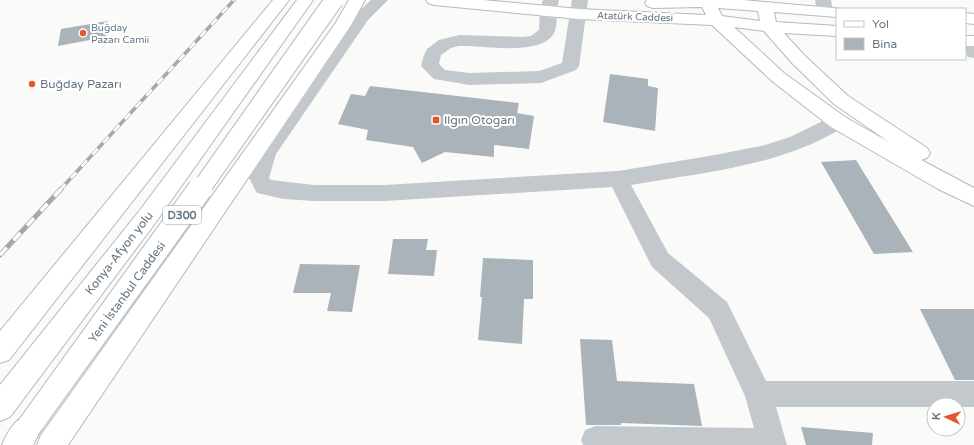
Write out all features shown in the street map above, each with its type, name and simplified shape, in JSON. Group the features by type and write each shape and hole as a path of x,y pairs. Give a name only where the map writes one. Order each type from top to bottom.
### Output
{"main road":[{"path":"0,350 281,0"},
{"path":"305,0 328,4 348,0"},
{"name":"Konya-Afyon yolu","path":"0,407 148,216 305,0"},
{"name":"Yeni İstanbul Caddesi","path":"22,436 165,239 334,0"},
{"path":"51,445 234,179 343,25 357,0"},
{"name":"Atatürk Caddesi","path":"434,0 481,6 549,5 579,7 716,20 769,27 836,31"},
{"name":"Atatürk Caddesi","path":"631,2 708,2 765,7 828,8"},
{"path":"708,2 716,20 778,77 838,122 974,198"},
{"path":"765,7 769,27 798,59 841,100 901,142 947,170 974,183"}],"street":[{"path":"264,187 259,178 266,152 362,17 380,0"},
{"path":"549,5 547,31 541,38 530,42 460,40 443,44 433,53 430,66 440,75 470,79 541,77 570,66 579,7"},
{"path":"234,179 284,191 314,193 385,193 618,179 715,163 765,152 797,142 838,122"},
{"path":"595,440 772,444 758,394 718,310 660,260 618,179"},
{"path":"758,394 974,394"}],"building":[{"name":"Buğday Pazarı Camii","path":"108,21 106,37 58,46 61,29"},
{"path":"610,74 648,79 648,86 658,88 655,131 603,122"},
{"name":"Ilgın Otogarı","path":"370,86 519,103 517,113 534,116 529,149 494,145 494,157 445,152 422,163 413,147 366,140 368,130 338,124 351,94 365,96"},
{"path":"856,160 913,252 874,254 821,162"},
{"path":"393,239 428,239 426,250 437,250 434,276 388,274"},
{"path":"483,258 533,260 533,299 524,299 522,344 478,340 482,297 480,297"},
{"path":"300,264 360,265 352,312 327,311 331,293 293,293"},
{"path":"920,309 974,309 974,380 955,380"},
{"path":"580,339 612,340 617,381 694,384 702,426 621,423 621,425 586,425"},
{"path":"801,427 873,433 872,445 806,445"}],"railway":[{"path":"60,190 234,0"},
{"path":"0,255 61,189"}],"place":[{"name":"Buğday Pazarı Camii","path":"83,33"},
{"name":"Buğday Pazarı","path":"32,84"},
{"name":"Ilgın Otogarı","path":"436,120"}]}
